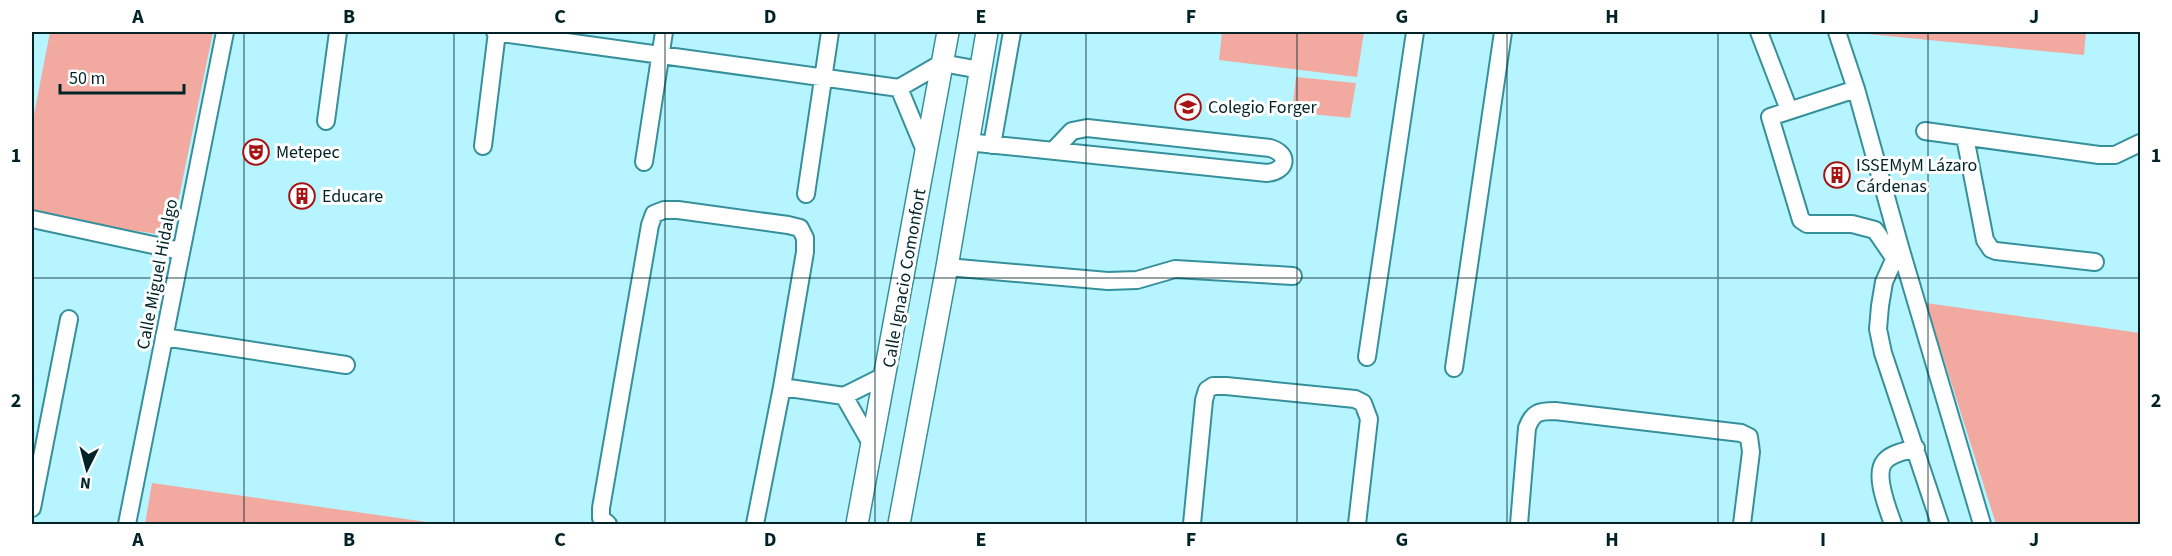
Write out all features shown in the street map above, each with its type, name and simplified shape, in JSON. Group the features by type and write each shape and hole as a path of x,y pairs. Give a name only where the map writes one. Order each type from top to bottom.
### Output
{"main road":[{"name":"Calle Ignacio Comonfort","path":"858,525 948,32"},
{"path":"899,525 947,267 987,32"}],"street":[{"name":"Calle Miguel Hidalgo","path":"127,525 225,32"},
{"path":"326,121 338,32"},
{"path":"483,146 496,32 899,88 942,63 980,70"},
{"path":"644,162 664,32"},
{"path":"806,194 830,32"},
{"path":"992,145 1012,32"},
{"path":"1367,357 1415,32"},
{"path":"1454,368 1503,32"},
{"path":"1760,32 1789,110"},
{"path":"1837,32 1856,89 1897,253 1982,525"},
{"path":"899,88 926,153"},
{"path":"1856,89 1770,117 1801,220 1807,224 1852,224 1875,230 1897,253"},
{"path":"968,142 992,145 1266,173 1275,172 1283,164 1282,154 1270,148 1087,128 1072,131 1053,151"},
{"path":"1924,131 2099,155 2115,155 2140,142"},
{"path":"1965,137 1985,240 1991,249 2095,262"},
{"path":"608,525 601,518 601,508 650,225 654,214 664,210 788,225 800,228 805,238 805,252 782,387 755,525"},
{"path":"32,219 181,251"},
{"path":"1897,253 1884,282 1878,329 1883,353 1940,525"},
{"path":"947,267 1107,281 1137,280 1174,269 1293,276"},
{"path":"32,508 69,319"},
{"path":"165,337 346,364"},
{"path":"782,387 844,396 886,375"},
{"path":"1192,525 1204,400 1207,390 1213,386 1355,399 1364,403 1369,420 1357,525"},
{"path":"844,396 873,445"},
{"path":"1519,525 1527,428 1531,418 1540,411 1741,433 1749,437 1751,452 1742,525"},
{"path":"1893,525 1883,490 1881,467 1892,456 1916,448"}],"shaded area":[{"path":"50,32 213,32 171,236 32,216 32,125"},
{"path":"1222,32 1364,32 1357,77 1219,60"},
{"path":"1857,32 2086,32 2084,55"},
{"path":"1296,77 1356,83 1350,118 1292,112"},
{"path":"1926,303 2140,333 2140,524 1996,524"},
{"path":"152,483 441,524 145,524"}],"place":[{"name":"Colegio Forger","path":"1188,107"},
{"name":"Metepec","path":"256,152"},
{"name":"ISSEMyM Lázaro Cárdenas","path":"1837,175"},
{"name":"Educare","path":"302,196"}]}
